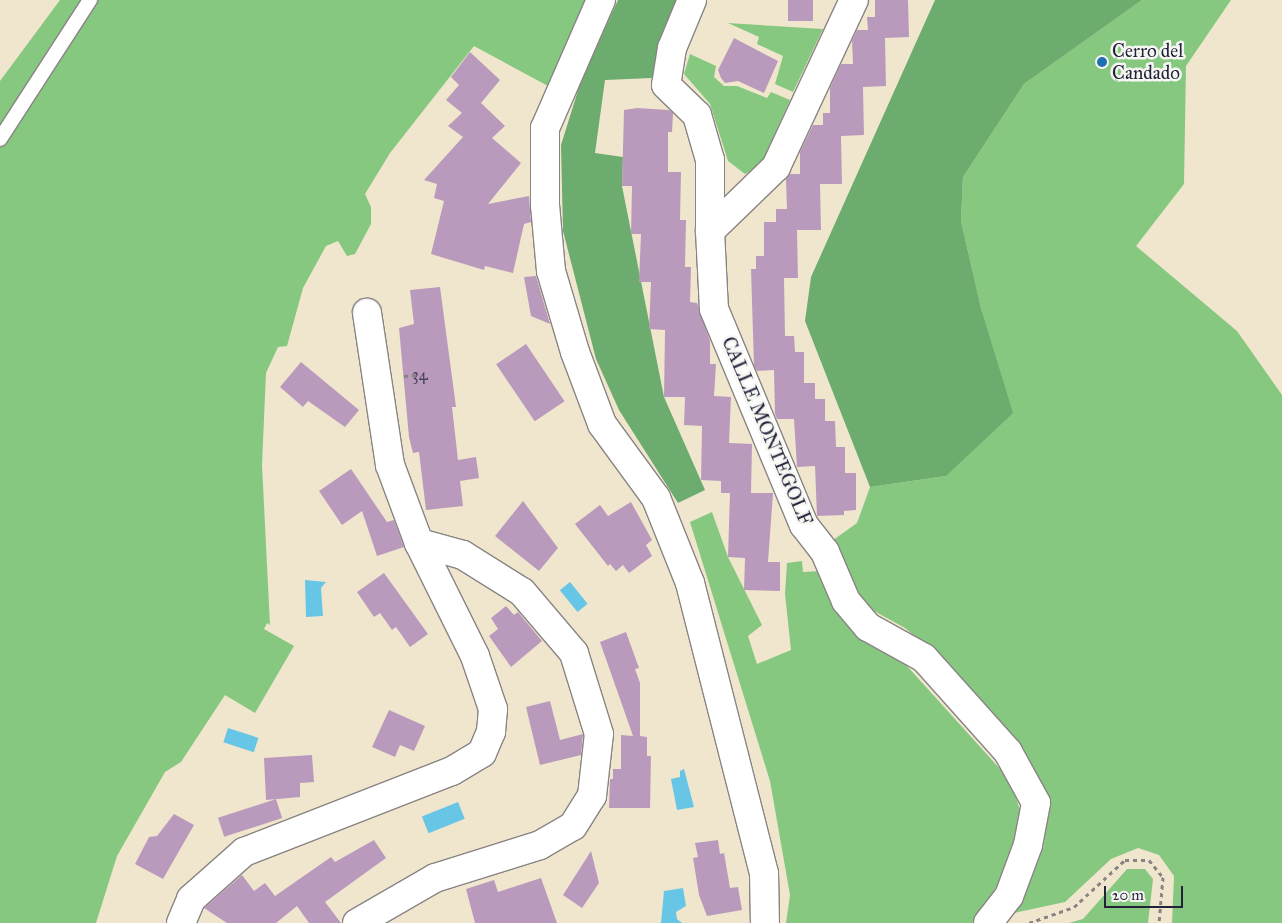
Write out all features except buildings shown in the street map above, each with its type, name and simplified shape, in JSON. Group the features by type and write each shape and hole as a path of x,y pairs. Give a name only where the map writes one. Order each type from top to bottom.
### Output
{"street":[{"path":"601,0 545,128 545,205 551,271 575,352 602,424 656,498 690,583 764,873 765,923"},
{"name":"CALLE MONTEGOLF","path":"692,0 672,48 666,84 697,115 710,160 710,231 714,309 804,525 825,552 846,602 868,627 924,658 1008,752 1036,802 1028,845 1009,896 988,923"},
{"path":"710,231 776,167 854,0"},
{"path":"181,923 191,899 244,852 452,771 482,753 492,732 493,709 475,656 419,542 390,465 367,313"},
{"path":"357,923 435,878 540,845 573,826 592,796 599,734 574,653 522,592 463,555 419,542"}],"lane":[{"path":"0,139 90,0"}],"path":[{"path":"1029,923 1074,907 1125,860 1149,860 1162,877 1159,923"}],"green space":[{"path":"60,0 586,0 548,86 474,46 390,153 365,194 371,207 371,224 355,254 347,256 338,241 326,246 303,288 287,346 278,347 266,373 262,465 270,625 267,623 264,629 294,646 255,713 225,695 181,762 165,772 117,856 96,923 0,923 0,81"},
{"path":"618,0 682,0 652,78 605,80 595,153 623,157 622,186 664,397 705,490 678,503 619,410 596,359 563,231 561,145 581,81"},
{"path":"935,0 1142,0 1024,84 963,177 961,221 982,312 1013,413 946,476 870,487 805,321 811,277"},
{"path":"1142,0 1231,0 1186,66 1184,184 1136,246 1237,331 1282,395 1282,923 1172,923 1174,876 1159,855 1138,848 1111,859 1065,902 1014,913 1044,845 1047,798 1017,741 930,649 905,628 865,606 829,543 857,523 870,487 946,476 982,312 961,221 963,177 1024,84"},
{"path":"728,23 823,29 793,92 775,84 783,56 757,44 759,37"},
{"path":"690,54 716,66 714,77 724,86 737,86 767,98 771,92 790,100 762,163 745,174 728,161 710,104 684,74"},
{"path":"712,512 728,557 762,625 748,636 757,664 791,650 785,594 787,563 802,561 803,572 821,571 1011,781 1023,820 1006,872 973,923 786,923 790,895 770,781 690,522"},
{"path":"1127,869 1145,869 1153,879 1148,923 1069,923 1083,919"}],"water":[{"path":"305,580 326,582 321,588 323,616 306,617"},
{"path":"570,582 588,604 578,612 560,590"},
{"path":"228,728 258,738 254,752 223,742"},
{"path":"684,769 694,807 677,810 671,779 680,777 680,771"},
{"path":"458,802 465,819 429,833 422,817"},
{"path":"683,888 686,906 676,912 677,919 682,923 661,923 664,891"}],"place":[{"name":"Cerro del Candado","path":"1102,62"}]}
